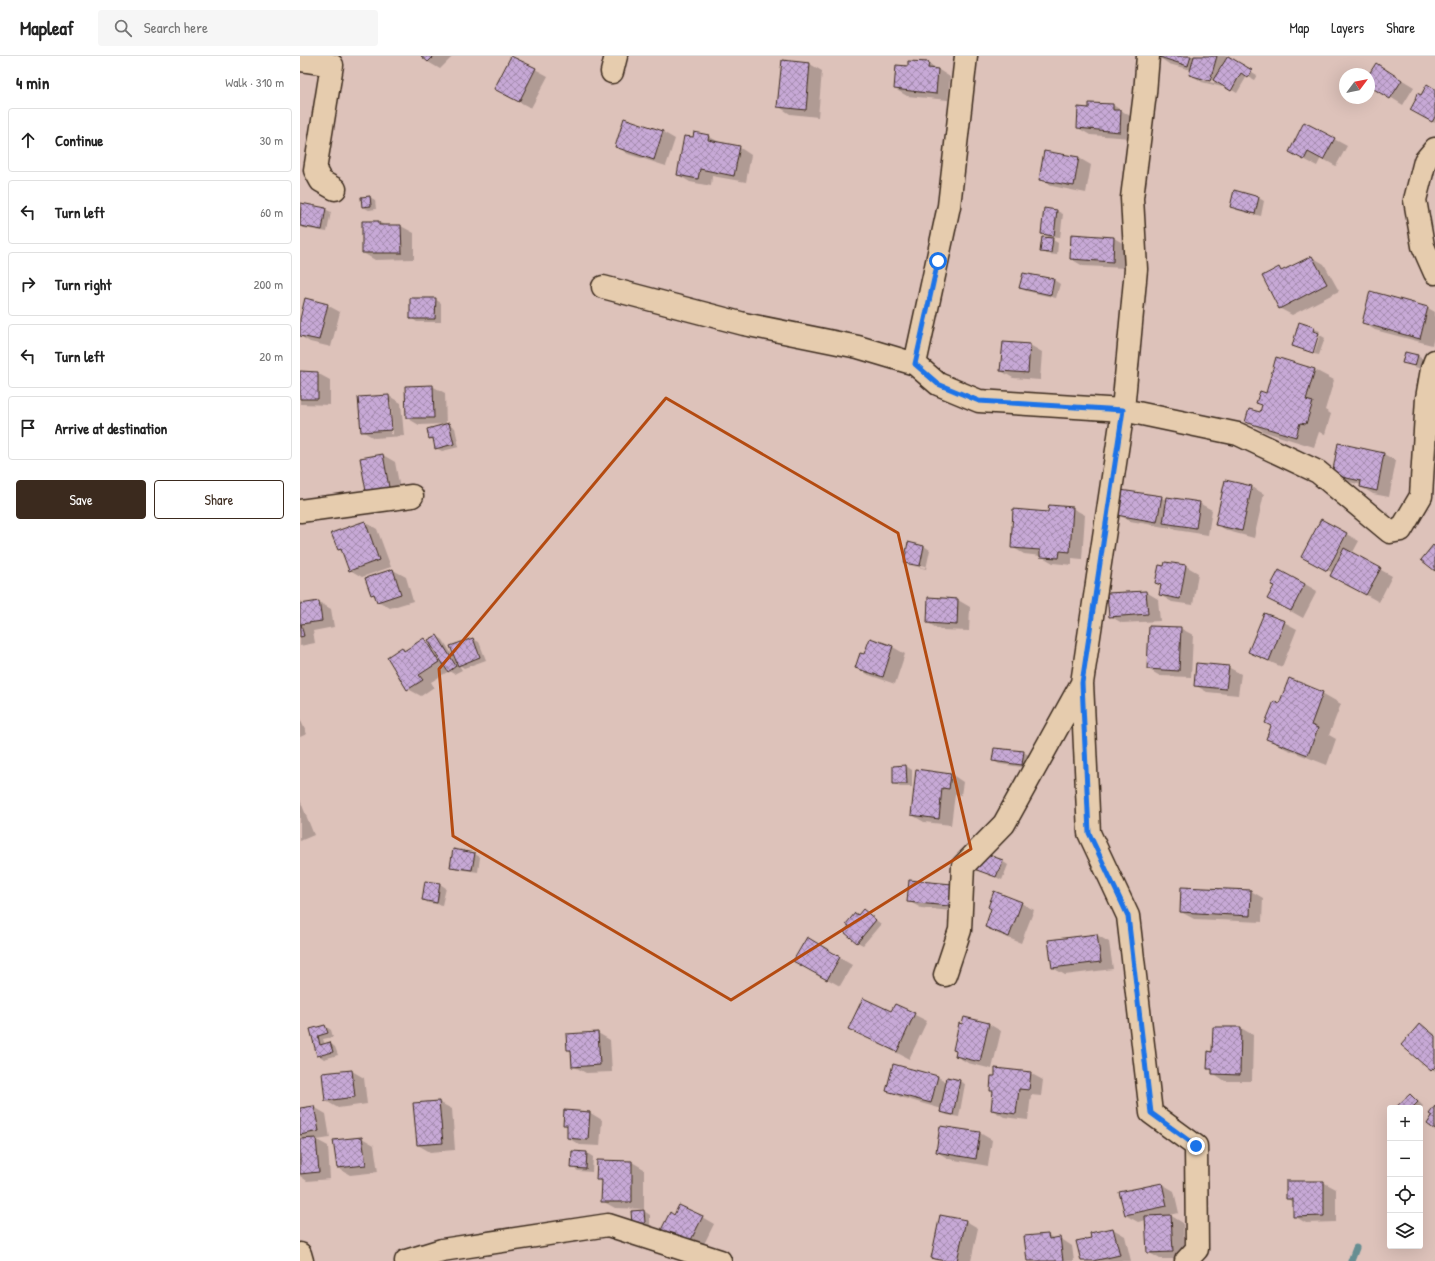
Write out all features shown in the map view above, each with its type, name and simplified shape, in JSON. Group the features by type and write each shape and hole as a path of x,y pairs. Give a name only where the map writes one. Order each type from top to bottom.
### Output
{"street":[{"path":"915,364 949,206 966,56"},
{"path":"1148,56 1132,198 1136,269 1123,410 1082,683 1089,833 1128,916 1151,1113 1196,1146 1197,1249 1186,1261"},
{"path":"300,60 332,65 315,170 321,181 335,189"},
{"path":"1435,149 1424,161 1415,200 1423,246 1435,273"},
{"path":"603,287 744,324 858,347 915,364 938,384 979,401 1123,410 1238,434 1318,472 1390,532 1401,530 1421,496 1427,398 1432,369 1435,361"},
{"path":"300,511 412,496"},
{"path":"945,975 960,930 963,866 1004,824 1082,683"},
{"path":"406,1261 442,1250 608,1225 720,1261"},
{"path":"300,1254 302,1261"}],"highlighted area":[{"path":"666,398 898,533 971,849 731,1000 453,836 439,669"}],"building":[{"path":"421,56 434,56 428,62"},
{"path":"511,56 536,68 519,102 494,89"},
{"path":"1156,56 1191,56 1188,66"},
{"path":"1194,56 1217,56 1210,81 1189,75"},
{"path":"1228,56 1252,70 1248,78 1241,73 1231,91 1213,80"},
{"path":"782,60 810,63 806,110 777,107"},
{"path":"908,61 929,62 928,68 938,69 936,94 894,89 896,65 908,66"},
{"path":"1376,63 1402,80 1390,99 1375,90 1375,68 1373,68"},
{"path":"1427,84 1435,89 1435,117 1432,122 1410,110 1416,99 1417,93 1421,95"},
{"path":"1089,103 1113,104 1113,110 1121,110 1120,132 1077,128 1078,107 1089,108"},
{"path":"624,118 663,131 654,160 615,147"},
{"path":"1304,122 1335,138 1323,160 1308,152 1304,160 1289,152"},
{"path":"694,132 709,135 708,140 740,146 734,176 700,169 698,179 677,175 684,136 693,137"},
{"path":"1044,151 1079,157 1074,186 1039,180"},
{"path":"1234,190 1259,197 1255,214 1230,207"},
{"path":"370,196 371,206 362,207 361,197"},
{"path":"301,203 326,208 322,230 300,226"},
{"path":"1044,208 1057,210 1054,236 1041,234"},
{"path":"362,221 379,221 379,225 401,225 402,253 362,253"},
{"path":"1071,234 1114,237 1113,262 1070,259"},
{"path":"1042,237 1053,238 1051,253 1040,252"},
{"path":"1312,256 1327,284 1279,309 1262,276 1279,267 1281,271"},
{"path":"1023,273 1054,279 1051,295 1019,288"},
{"path":"1370,291 1428,307 1420,339 1362,323"},
{"path":"305,298 328,304 319,340 300,336 300,319"},
{"path":"410,298 436,298 435,319 410,319"},
{"path":"1299,322 1314,327 1313,331 1319,333 1313,353 1292,346"},
{"path":"1003,342 1030,344 1028,373 1000,371"},
{"path":"1405,352 1418,355 1415,366 1402,363"},
{"path":"1276,357 1315,369 1306,400 1313,402 1306,424 1300,423 1296,437 1245,422 1249,409 1260,412 1262,405 1256,403 1260,391 1266,393"},
{"path":"300,371 318,372 318,399 300,399"},
{"path":"433,385 434,418 406,418 405,386"},
{"path":"389,395 392,430 361,432 358,397"},
{"path":"449,423 454,444 435,449 433,438 429,439 427,429"},
{"path":"1338,443 1384,453 1377,491 1360,487 1361,481 1332,475"},
{"path":"383,454 390,493 367,497 360,458"},
{"path":"1225,480 1252,486 1242,531 1215,525"},
{"path":"1120,490 1162,496 1157,522 1116,515"},
{"path":"1167,497 1200,502 1196,528 1163,523"},
{"path":"1049,505 1073,507 1070,552 1060,551 1059,558 1040,557 1040,550 1011,548 1013,509 1048,512"},
{"path":"1321,519 1347,533 1327,571 1301,557"},
{"path":"365,521 379,560 349,571 341,549 338,550 331,533"},
{"path":"908,542 924,546 920,566 904,563"},
{"path":"1433,545 1435,547 1435,571 1421,560"},
{"path":"1344,548 1381,568 1366,595 1330,576"},
{"path":"1165,562 1186,565 1180,599 1159,595 1161,585 1155,583 1159,565 1164,566"},
{"path":"393,569 401,594 377,602 374,594 371,595 365,578"},
{"path":"1279,570 1305,584 1291,611 1267,599 1274,586 1271,585"},
{"path":"1146,591 1148,614 1109,617 1107,593"},
{"path":"928,597 958,599 957,625 927,623"},
{"path":"319,601 322,621 301,624 304,636 300,637 300,604"},
{"path":"1264,613 1285,621 1269,661 1248,652"},
{"path":"1149,626 1181,627 1179,671 1147,669"},
{"path":"437,635 456,666 448,672 428,640"},
{"path":"424,638 439,662 419,675 423,680 407,690 387,657 402,647 404,651"},
{"path":"473,638 480,657 458,666 450,646"},
{"path":"870,638 893,646 883,677 855,668 860,653 864,654"},
{"path":"1196,663 1229,666 1226,689 1194,686"},
{"path":"1289,678 1323,692 1311,725 1318,728 1308,755 1266,739 1271,726 1265,723 1274,701 1279,704"},
{"path":"994,748 1024,751 1022,765 992,761"},
{"path":"906,765 907,784 893,784 893,766"},
{"path":"916,769 951,774 949,789 942,788 939,819 911,815"},
{"path":"453,849 475,853 472,870 450,867"},
{"path":"980,852 1003,860 996,877 974,869"},
{"path":"909,880 952,884 949,906 907,902"},
{"path":"425,881 440,883 437,903 422,900"},
{"path":"1181,887 1251,890 1250,916 1180,912"},
{"path":"994,891 1022,902 1009,937 985,927 991,909 988,907"},
{"path":"863,909 876,920 857,943 844,932 849,926 846,924 855,913 858,915"},
{"path":"1097,934 1101,962 1052,968 1048,940"},
{"path":"807,937 840,957 827,980 793,961"},
{"path":"863,998 891,1011 895,1004 915,1013 897,1052 848,1029"},
{"path":"964,1017 989,1023 980,1062 955,1056 956,1051 953,1050 959,1023 962,1024"},
{"path":"1420,1023 1435,1036 1435,1067 1431,1071 1401,1045"},
{"path":"325,1025 328,1033 318,1036 320,1045 330,1042 333,1052 317,1056 310,1029"},
{"path":"1213,1027 1241,1027 1240,1075 1212,1074 1212,1069 1207,1069 1208,1051 1212,1052"},
{"path":"598,1032 600,1065 572,1067 571,1050 567,1050 566,1034"},
{"path":"893,1064 938,1076 931,1103 886,1091"},
{"path":"995,1068 1031,1072 1029,1090 1019,1089 1016,1114 991,1110 993,1091 990,1091 991,1076 995,1076"},
{"path":"352,1070 355,1097 325,1101 322,1073"},
{"path":"947,1077 960,1080 953,1115 940,1112"},
{"path":"1410,1094 1418,1102 1415,1105 1398,1105"},
{"path":"439,1101 443,1143 417,1145 413,1103"},
{"path":"314,1106 319,1131 300,1135 300,1108"},
{"path":"1435,1106 1435,1130 1427,1124 1432,1116 1429,1114"},
{"path":"564,1110 590,1112 588,1140 567,1138 567,1125 563,1125"},
{"path":"940,1126 980,1132 976,1159 936,1152"},
{"path":"362,1137 366,1165 337,1168 333,1140"},
{"path":"316,1138 319,1172 300,1174 300,1139"},
{"path":"572,1151 587,1152 586,1169 571,1168"},
{"path":"597,1160 632,1161 632,1202 601,1202 602,1180 596,1180"},
{"path":"1286,1181 1324,1181 1324,1216 1293,1217 1293,1199 1286,1199"},
{"path":"1162,1183 1167,1206 1125,1215 1119,1192"},
{"path":"679,1205 703,1216 689,1244 661,1230 670,1212 674,1215"},
{"path":"644,1210 645,1223 632,1224 631,1211"},
{"path":"940,1215 966,1220 957,1261 945,1261 931,1258"},
{"path":"1171,1215 1173,1252 1147,1253 1145,1216"},
{"path":"1113,1228 1120,1255 1093,1261 1081,1261 1076,1241 1091,1238 1090,1233"},
{"path":"1048,1234 1049,1239 1060,1237 1063,1261 1027,1261 1024,1236"}],"waterway":[{"path":"1351,1261 1356,1248"}],"route":[{"path":"938,261 915,364 938,384 979,401 1123,410 1082,683 1089,833 1128,916 1151,1113 1196,1146"}]}
